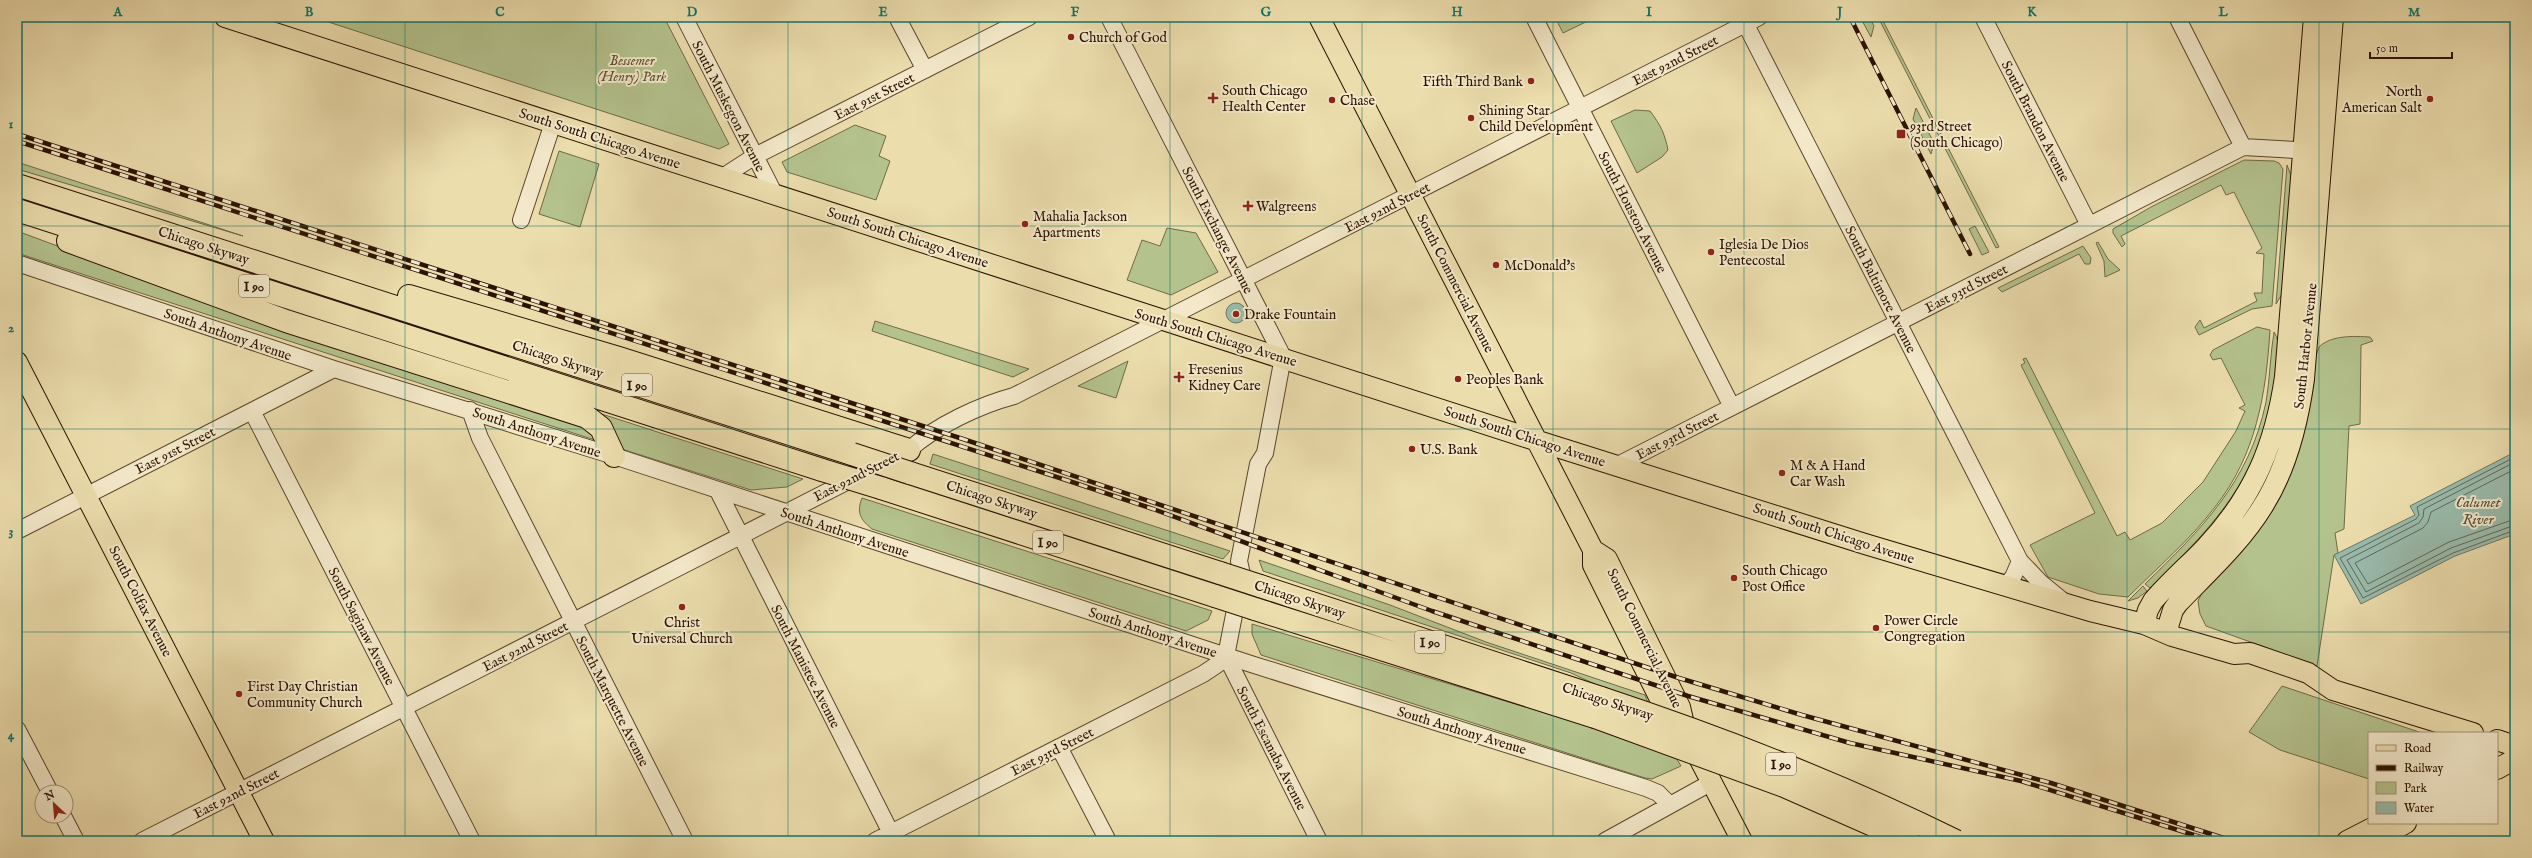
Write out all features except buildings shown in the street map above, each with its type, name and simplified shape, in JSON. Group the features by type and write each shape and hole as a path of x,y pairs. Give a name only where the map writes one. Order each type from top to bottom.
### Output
{"highway":[{"name":"Chicago Skyway","path":"17,185 1260,586 1598,708 1909,841"},
{"name":"Chicago Skyway","path":"17,210 1215,596 1598,708 1657,717 1792,768 1956,841"},
{"path":"17,216 71,242 286,321 586,417 601,428 614,456"},
{"path":"185,238 285,258 611,356 909,450"}],"main road":[{"name":"South South Chicago Avenue","path":"225,17 721,178 1283,357 1538,442 1618,465 1865,544 2067,604 2144,624 2166,633 2234,654 2245,662 2304,682 2327,686 2470,732"},
{"name":"South Commercial Avenue","path":"1320,17 1593,550 1606,559 1680,707 1686,733 1742,841"},
{"name":"South Harbor Avenue","path":"2166,633 2173,610 2178,603 2244,533 2263,506 2289,448 2298,418 2304,379 2313,151 2314,17"},
{"name":"South Harbor Avenue","path":"2144,624 2148,610 2153,601 2206,547 2247,496 2272,442 2280,414 2313,151 2333,17"},
{"name":"South Colfax Avenue","path":"17,362 264,841"},
{"path":"2327,686 2334,695 2342,700 2438,732"},
{"path":"2498,740 2515,746"},
{"path":"2498,768 2515,759"},
{"path":"2347,841 2380,824"},
{"path":"2374,841 2404,824"}],"street":[{"name":"South Muskegon Avenue","path":"684,17 775,194"},
{"path":"897,17 925,70"},
{"name":"East 91st Street","path":"721,178 755,156 1029,17"},
{"name":"South Exchange Avenue","path":"1109,17 1283,357"},
{"name":"South Houston Avenue","path":"1534,17 1732,407"},
{"name":"South Brandon Avenue","path":"1983,17 2089,225"},
{"path":"2177,17 2243,147"},
{"name":"East 92nd Street","path":"142,841 909,450 922,438 993,402 1014,396 1163,320 1244,281 1749,19"},
{"name":"South Baltimore Avenue","path":"1749,19 1898,322 2020,561 2041,584 2067,604"},
{"path":"521,220 553,123"},
{"name":"East 93rd Street","path":"1618,465 2243,147 2313,151"},
{"name":"South Anthony Avenue","path":"17,263 334,369 470,410 1226,656 1646,788 1658,794 1670,805"},
{"path":"1226,656 1242,574 1239,561 1258,464 1265,453 1283,357"},
{"name":"East 91st Street","path":"17,531 334,369"},
{"name":"South Marquette Avenue","path":"470,410 480,438 685,841"},
{"name":"South Saginaw Avenue","path":"252,411 472,841"},
{"name":"South Manistee Avenue","path":"718,491 893,837"},
{"path":"2005,586 2013,577 2020,561"},
{"name":"East 93rd Street","path":"875,841 893,837 1059,748 1203,674 1218,664 1226,656"},
{"name":"South Escanaba Avenue","path":"1226,656 1319,841"},
{"path":"17,729 46,784"},
{"path":"1059,748 1108,841"},
{"path":"1605,841 1712,782"},
{"path":"66,824 76,841"}],"green space":[{"name":"Bessemer (Henry) Park","path":"313,17 664,17 729,144 719,149"},
{"path":"1555,17 1596,17 1563,33"},
{"path":"1860,17 1869,17 1874,26 1871,37"},
{"path":"1878,17 1881,17 1999,247 1996,248"},
{"path":"1916,108 1934,143 1931,154 1913,119"},
{"path":"1635,110 1650,111 1662,129 1668,150 1662,157 1637,173 1611,121"},
{"path":"855,125 886,136 879,156 890,161 876,200 787,172 782,162"},
{"path":"559,151 599,164 580,227 539,214"},
{"path":"2244,160 2274,161 2279,163 2283,169 2272,306 2252,309 2199,335 2195,327 2200,320 2204,328 2257,301 2254,293 2262,293 2264,254 2256,253 2262,248 2234,192 2226,195 2221,185 2121,236 2125,244 2122,247 2113,233 2113,229 2151,207"},
{"path":"17,162 243,236 17,169"},
{"path":"2287,165 2292,178 2282,294 2276,304"},
{"path":"1975,226 1989,252 1982,255 1969,229"},
{"path":"1167,228 1196,233 1218,272 1171,295 1127,280 1142,240 1160,246"},
{"path":"17,231 122,270 586,428 598,441 17,253"},
{"path":"2098,242 2108,259 2120,270 2105,277 2104,261 2096,243"},
{"path":"2083,246 2091,258 2090,264 2085,264 2079,254 2002,292 1998,288"},
{"path":"249,300 803,479 787,487 751,490 631,452 622,449 605,424"},
{"path":"875,321 1029,369 1013,377 872,331"},
{"path":"2257,327 2270,330 2262,401 2249,445 2240,467 2229,487 2205,519 2184,542 2128,597 2099,594 2048,577 2030,545 2095,513 2021,365 2025,363 2023,359 2026,358 2117,536 2125,532 2130,540 2162,523 2203,482 2236,431 2245,411 2239,408 2245,405 2221,358 2213,360 2210,355 2213,350"},
{"path":"2274,332 2278,342 2278,352 2270,408 2262,439 2249,467 2234,493 2217,517 2197,541 2150,588 2145,584 2203,524 2235,481 2248,457 2258,431 2266,402"},
{"path":"2370,337 2373,341 2361,345 2360,424 2349,426 2344,529 2335,533 2338,553 2334,555 2317,666 2206,626 2200,614 2198,601 2205,587 2254,531 2319,347 2336,338"},
{"path":"1128,361 1116,398 1078,386"},
{"path":"933,454 1230,551 1223,559 930,464"},
{"path":"862,498 1212,611 1208,620 1186,631 872,529 861,516 859,508"},
{"path":"1259,560 1390,605 1486,642 1645,695 1648,703 1599,686 1571,673 1263,571"},
{"path":"2143,586 2147,591 2138,598 2128,601"},
{"path":"1252,624 1591,727 1675,756 1681,766 1652,779 1645,778 1261,655 1252,634"},
{"path":"2282,686 2419,732 2368,732 2368,779 2280,750 2249,732"}],"water":[{"name":"Drake Fountain","path":"1236,303 1243,306 1246,313 1243,320 1236,323 1229,320 1226,313 1229,306"},
{"name":"Calumet River","path":"2515,452 2515,534 2455,556 2361,604 2334,555 2415,515 2410,506"}],"railway":[{"path":"1850,17 1970,254"},
{"path":"17,134 963,439 1679,678 1802,715 2051,783 2233,841"},
{"path":"17,141 1069,481 1153,509 1432,611 1688,696 1850,743 2021,781 2213,841"}],"place":[{"name":"Church of God","path":"1071,37"},
{"name":"Fifth Third Bank","path":"1531,81"},
{"name":"South Chicago Health Center","path":"1213,98"},
{"name":"North American Salt","path":"2430,99"},
{"name":"Chase","path":"1332,100"},
{"name":"Shining Star Child Development","path":"1471,118"},
{"name":"93rd Street (South Chicago)","path":"1901,134"},
{"name":"Walgreens","path":"1248,206"},
{"name":"Mahalia Jackson Apartments","path":"1025,224"},
{"name":"Iglesia De Dios Pentecostal","path":"1711,252"},
{"name":"McDonald's","path":"1496,265"},
{"name":"Drake Fountain","path":"1236,314"},
{"name":"Fresenius Kidney Care","path":"1179,377"},
{"name":"Peoples Bank","path":"1458,379"},
{"name":"U.S. Bank","path":"1412,449"},
{"name":"M & A Hand Car Wash","path":"1782,473"},
{"name":"South Chicago Post Office","path":"1734,578"},
{"name":"Christ Universal Church","path":"682,607"},
{"name":"Power Circle Congregation","path":"1876,628"},
{"name":"First Day Christian Community Church","path":"239,694"}]}
